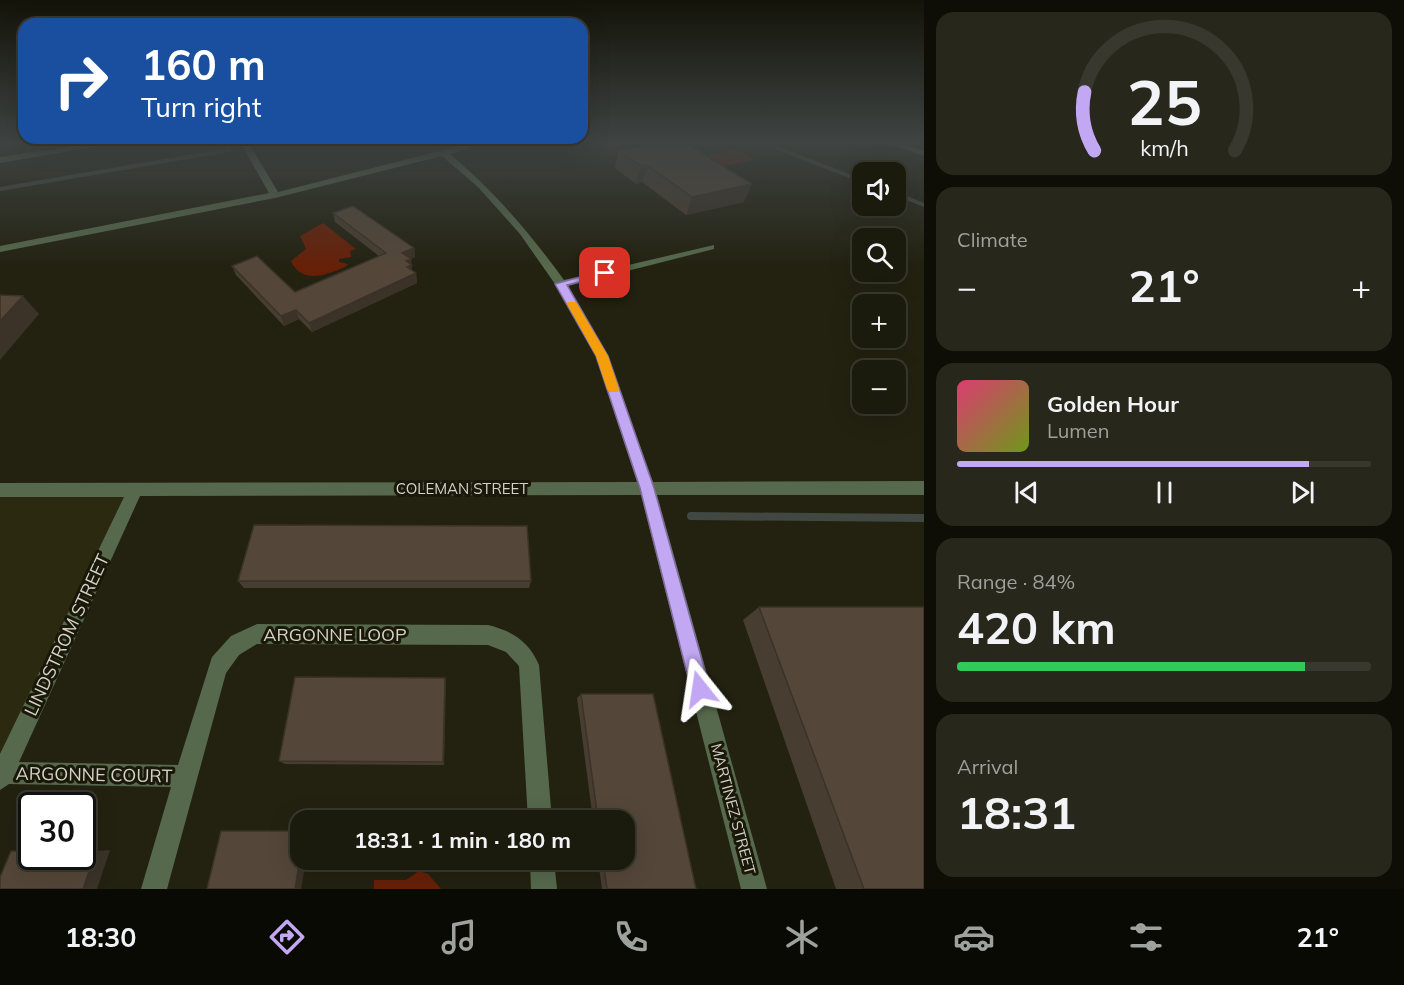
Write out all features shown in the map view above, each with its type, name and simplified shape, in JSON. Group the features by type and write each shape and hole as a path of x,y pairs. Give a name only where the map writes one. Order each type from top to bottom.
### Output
{"street":[{"path":"267,183 274,195"},
{"path":"0,249 274,195 321,183"},
{"name":"MARTINEZ STREET","path":"486,183 561,284 602,356 647,488 754,889"},
{"path":"561,284 710,247"},
{"name":"COLEMAN STREET","path":"0,490 924,488"},
{"name":"LINDSTROM STREET","path":"1,776 135,490"},
{"name":"ARGONNE LOOP","path":"154,889 216,671 229,651 246,638 257,634 488,635 512,643 525,656 529,665 539,810"},
{"name":"ARGONNE COURT","path":"1,776 186,776"},
{"path":"543,870 544,889"}],"shaded area":[{"path":"323,223 356,249 350,251 351,257 339,259 339,262 348,264 345,267 322,275 308,276 301,273 291,261 306,249 300,236"},
{"path":"135,490 0,776 0,491"},
{"path":"419,871 428,874 441,889 374,889 374,880 406,880"}],"building":[{"path":"673,183 752,184 692,197"},
{"path":"353,206 414,248 402,253 411,259 406,261 412,265 407,267 416,273 309,323 296,310 281,316 232,266 257,256 295,292 386,253 333,213"},
{"path":"0,295 23,296 0,321"},
{"path":"254,525 527,526 531,581 238,581"},
{"path":"759,607 924,607 924,889 864,889"},
{"path":"295,677 445,678 443,762 279,761"},
{"path":"581,694 653,694 696,889 607,889 604,870 635,870 635,810 597,810"},
{"path":"221,831 290,831 290,870 298,870 295,889 207,889"},
{"path":"11,851 18,851 18,870 90,870 83,889 0,889 0,877"}],"waterway":[{"path":"0,189 32,183"},
{"path":"906,198 924,205"},
{"path":"691,516 924,518"}],"slow traffic":[{"path":"572,304 602,356 613,389"}],"route":[{"path":"605,273 561,284 602,356 647,488 700,689"}]}
